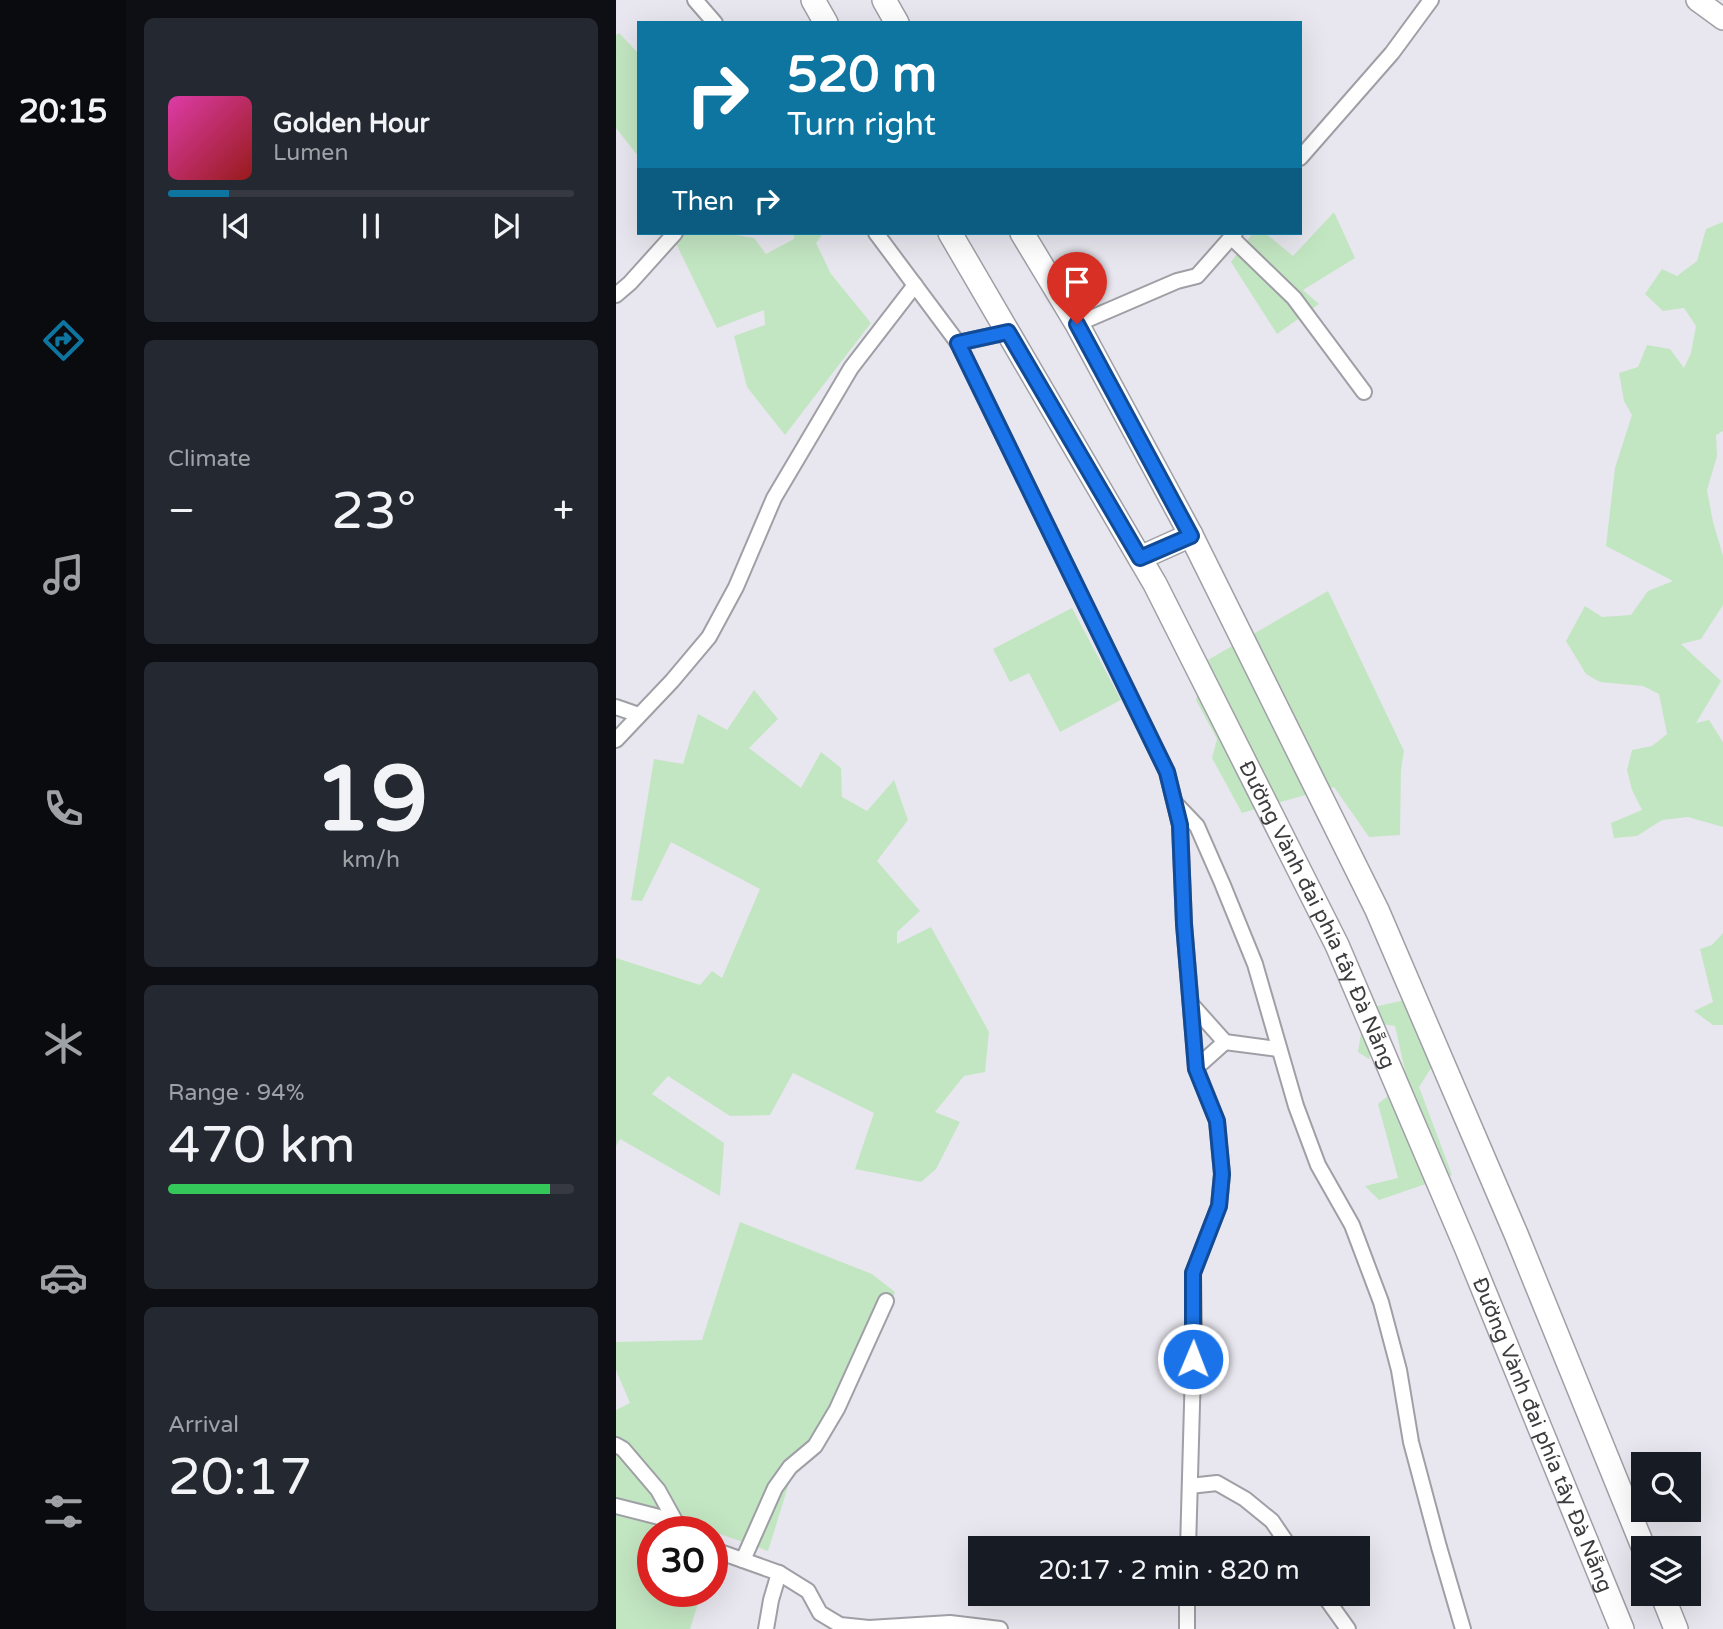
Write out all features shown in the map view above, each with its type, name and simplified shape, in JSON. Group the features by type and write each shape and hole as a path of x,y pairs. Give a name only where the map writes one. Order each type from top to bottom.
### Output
{"main road":[{"path":"813,0 825,21"},
{"path":"884,0 896,21"},
{"name":"Đường Vành đai phía tây Đà Nẵng","path":"951,235 1155,584 1337,944 1461,1235 1622,1629"},
{"path":"1023,235 1077,324 1191,536 1377,910 1516,1234 1639,1536"},
{"path":"1140,558 1191,536"},
{"path":"1667,1606 1676,1629"}],"street":[{"path":"695,0 713,21"},
{"path":"1302,156 1392,52 1431,0"},
{"path":"1697,0 1723,19"},
{"path":"616,295 630,284 673,235"},
{"path":"878,235 958,343 1167,772 1180,825 1184,924 1196,1069 1217,1121 1222,1174 1219,1206 1193,1273 1188,1536"},
{"path":"1077,324 1177,281 1197,276 1233,235 1294,298 1364,392"},
{"path":"616,740 709,637 736,587 774,498 851,368 915,285"},
{"path":"958,343 1008,332"},
{"path":"616,707 639,715"},
{"path":"1174,802 1197,826 1222,883 1255,964 1278,1049 1318,1165 1352,1225 1381,1302 1399,1370 1415,1455 1438,1547 1463,1629"},
{"path":"1191,1004 1225,1042 1278,1049"},
{"path":"1196,1069 1225,1042"},
{"path":"743,1560 775,1488 790,1467 815,1446 837,1409 886,1301"},
{"path":"616,1445 623,1449 658,1490 674,1516"},
{"path":"1189,1486 1217,1483 1245,1499 1272,1521 1282,1536"},
{"path":"616,1506 648,1516"},
{"path":"728,1555 779,1573 808,1591 820,1613 840,1625 869,1628 950,1623 1000,1629"},
{"path":"766,1629 779,1573"},
{"path":"1187,1606 1187,1629"},
{"path":"1332,1606 1348,1629"}],"green space":[{"path":"619,33 637,52 637,154 616,128 616,35"},
{"path":"1334,212 1355,258 1303,290 1319,304 1277,334 1231,262 1251,235 1267,235 1293,256"},
{"path":"1723,222 1723,431 1716,435 1717,456 1707,490 1723,556 1723,605 1701,639 1681,644 1721,681 1696,723 1709,720 1723,742 1723,827 1688,817 1662,820 1637,836 1614,838 1611,823 1642,810 1632,790 1627,770 1632,750 1652,746 1667,734 1659,694 1643,686 1600,682 1586,674 1566,641 1585,606 1602,617 1631,615 1648,591 1673,581 1606,546 1615,468 1632,415 1624,401 1619,373 1638,367 1647,345 1670,349 1684,368 1691,353 1696,326 1684,308 1663,311 1645,294 1662,269 1677,276 1697,261 1706,229"},
{"path":"672,235 735,235 754,238 766,254 794,239 794,235 822,235 816,243 831,274 871,323 785,435 747,387 734,336 765,325 764,310 717,328"},
{"path":"1328,591 1404,751 1400,835 1369,837 1334,787 1242,813 1212,758 1217,739 1196,700 1206,661"},
{"path":"1072,608 1121,700 1060,732 1029,673 1010,682 993,649"},
{"path":"754,690 778,719 749,748 801,788 821,752 841,768 842,797 867,811 894,780 908,820 877,861 920,911 897,932 897,944 931,927 989,1032 985,1072 964,1076 935,1112 960,1122 936,1169 921,1182 855,1169 874,1113 793,1073 770,1115 730,1116 668,1076 652,1094 724,1143 720,1196 620,1139 616,1146 616,958 700,985 712,971 722,978 760,889 671,842 642,901 631,900 654,759 683,764 698,714 727,730"},
{"path":"1723,933 1723,1025 1713,1025 1694,1011 1713,1002 1700,949 1712,945"},
{"path":"1418,997 1442,1051 1419,1087 1452,1175 1379,1200 1365,1186 1398,1178 1378,1104 1407,1080 1395,1026 1382,1024 1369,1059 1358,1052 1365,1009"},
{"path":"740,1222 872,1274 895,1292 830,1434 790,1480 768,1551 728,1537 728,1516 637,1516 637,1607 697,1607 690,1629 616,1629 616,1410 630,1403 616,1370 616,1342 702,1340"}],"route":[{"path":"1077,324 1191,536 1140,558 1008,332 958,343 1167,772 1180,825 1184,924 1196,1069 1217,1121 1222,1174 1219,1206 1193,1273 1193,1359"}]}
